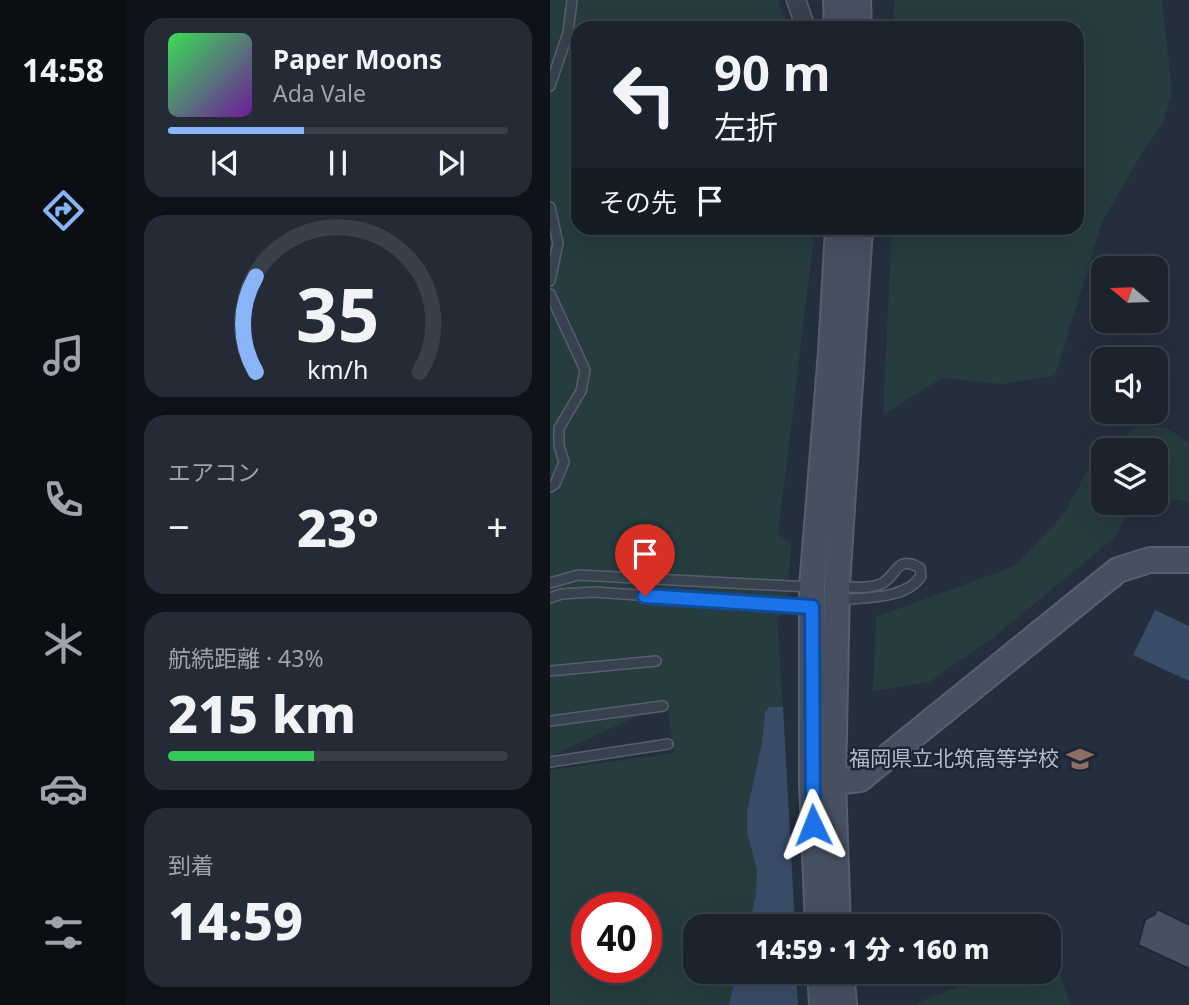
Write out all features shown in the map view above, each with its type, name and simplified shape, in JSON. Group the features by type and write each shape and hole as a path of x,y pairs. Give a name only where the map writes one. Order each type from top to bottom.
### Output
{"street":[{"path":"796,0 804,21"},
{"path":"836,0 837,21"},
{"path":"858,0 859,21"},
{"path":"837,914 823,783 812,597 838,235"},
{"path":"818,914 823,783 860,235"},
{"path":"823,783 860,779 1118,570 1150,560 1189,560"},
{"path":"821,984 822,1005"},
{"path":"842,984 844,1005"}],"lane":[{"path":"550,86 569,33 572,0"},
{"path":"550,207 556,223 558,243 550,281"},
{"path":"550,294 585,370 581,391 559,428 559,446 564,461 555,484 550,487"},
{"path":"550,583 577,575 837,598 860,588 881,585 902,564 912,563 920,568 921,576 916,585 906,591 837,598 594,592 561,594 550,598"},
{"path":"550,671 656,661"},
{"path":"550,721 663,706"},
{"path":"550,762 668,744"}],"green space":[{"path":"550,0 778,0 785,21 571,21 571,235 814,235 778,534 791,544 787,613 777,618 783,707 769,707 765,712 762,742 747,811 747,833 757,870 756,895 751,914 683,914 683,984 734,984 729,1005 550,1005 550,770 674,753 668,710 650,710 550,757"},
{"path":"894,0 1162,0 1172,92 1163,123 1145,148 1103,220 1055,375 1002,384 942,378 883,415 892,235 1084,235 1084,21 894,21"},
{"path":"1140,426 1167,428 1189,443 1189,502 1168,499 1168,438 1121,438"},
{"path":"1091,463 1091,515 1128,515 1114,538 993,638 929,682 873,691 876,617 1015,566 1064,514"},
{"path":"1061,975 1070,1005 917,1005 923,1000 968,984 1061,984"}],"water":[{"path":"1155,610 1189,626 1189,681 1133,655"},
{"path":"769,707 783,707 794,914 751,914 756,895 757,870 747,833 747,811 762,742 765,712"},
{"path":"734,984 797,984 798,1005 729,1005"}],"building":[{"path":"1157,909 1190,925 1190,969 1138,945 1145,920 1155,914"}],"place":[{"name":"福岡県立北筑高等学校","path":"1080,759"}],"route":[{"path":"645,596 812,607 813,825"}]}
